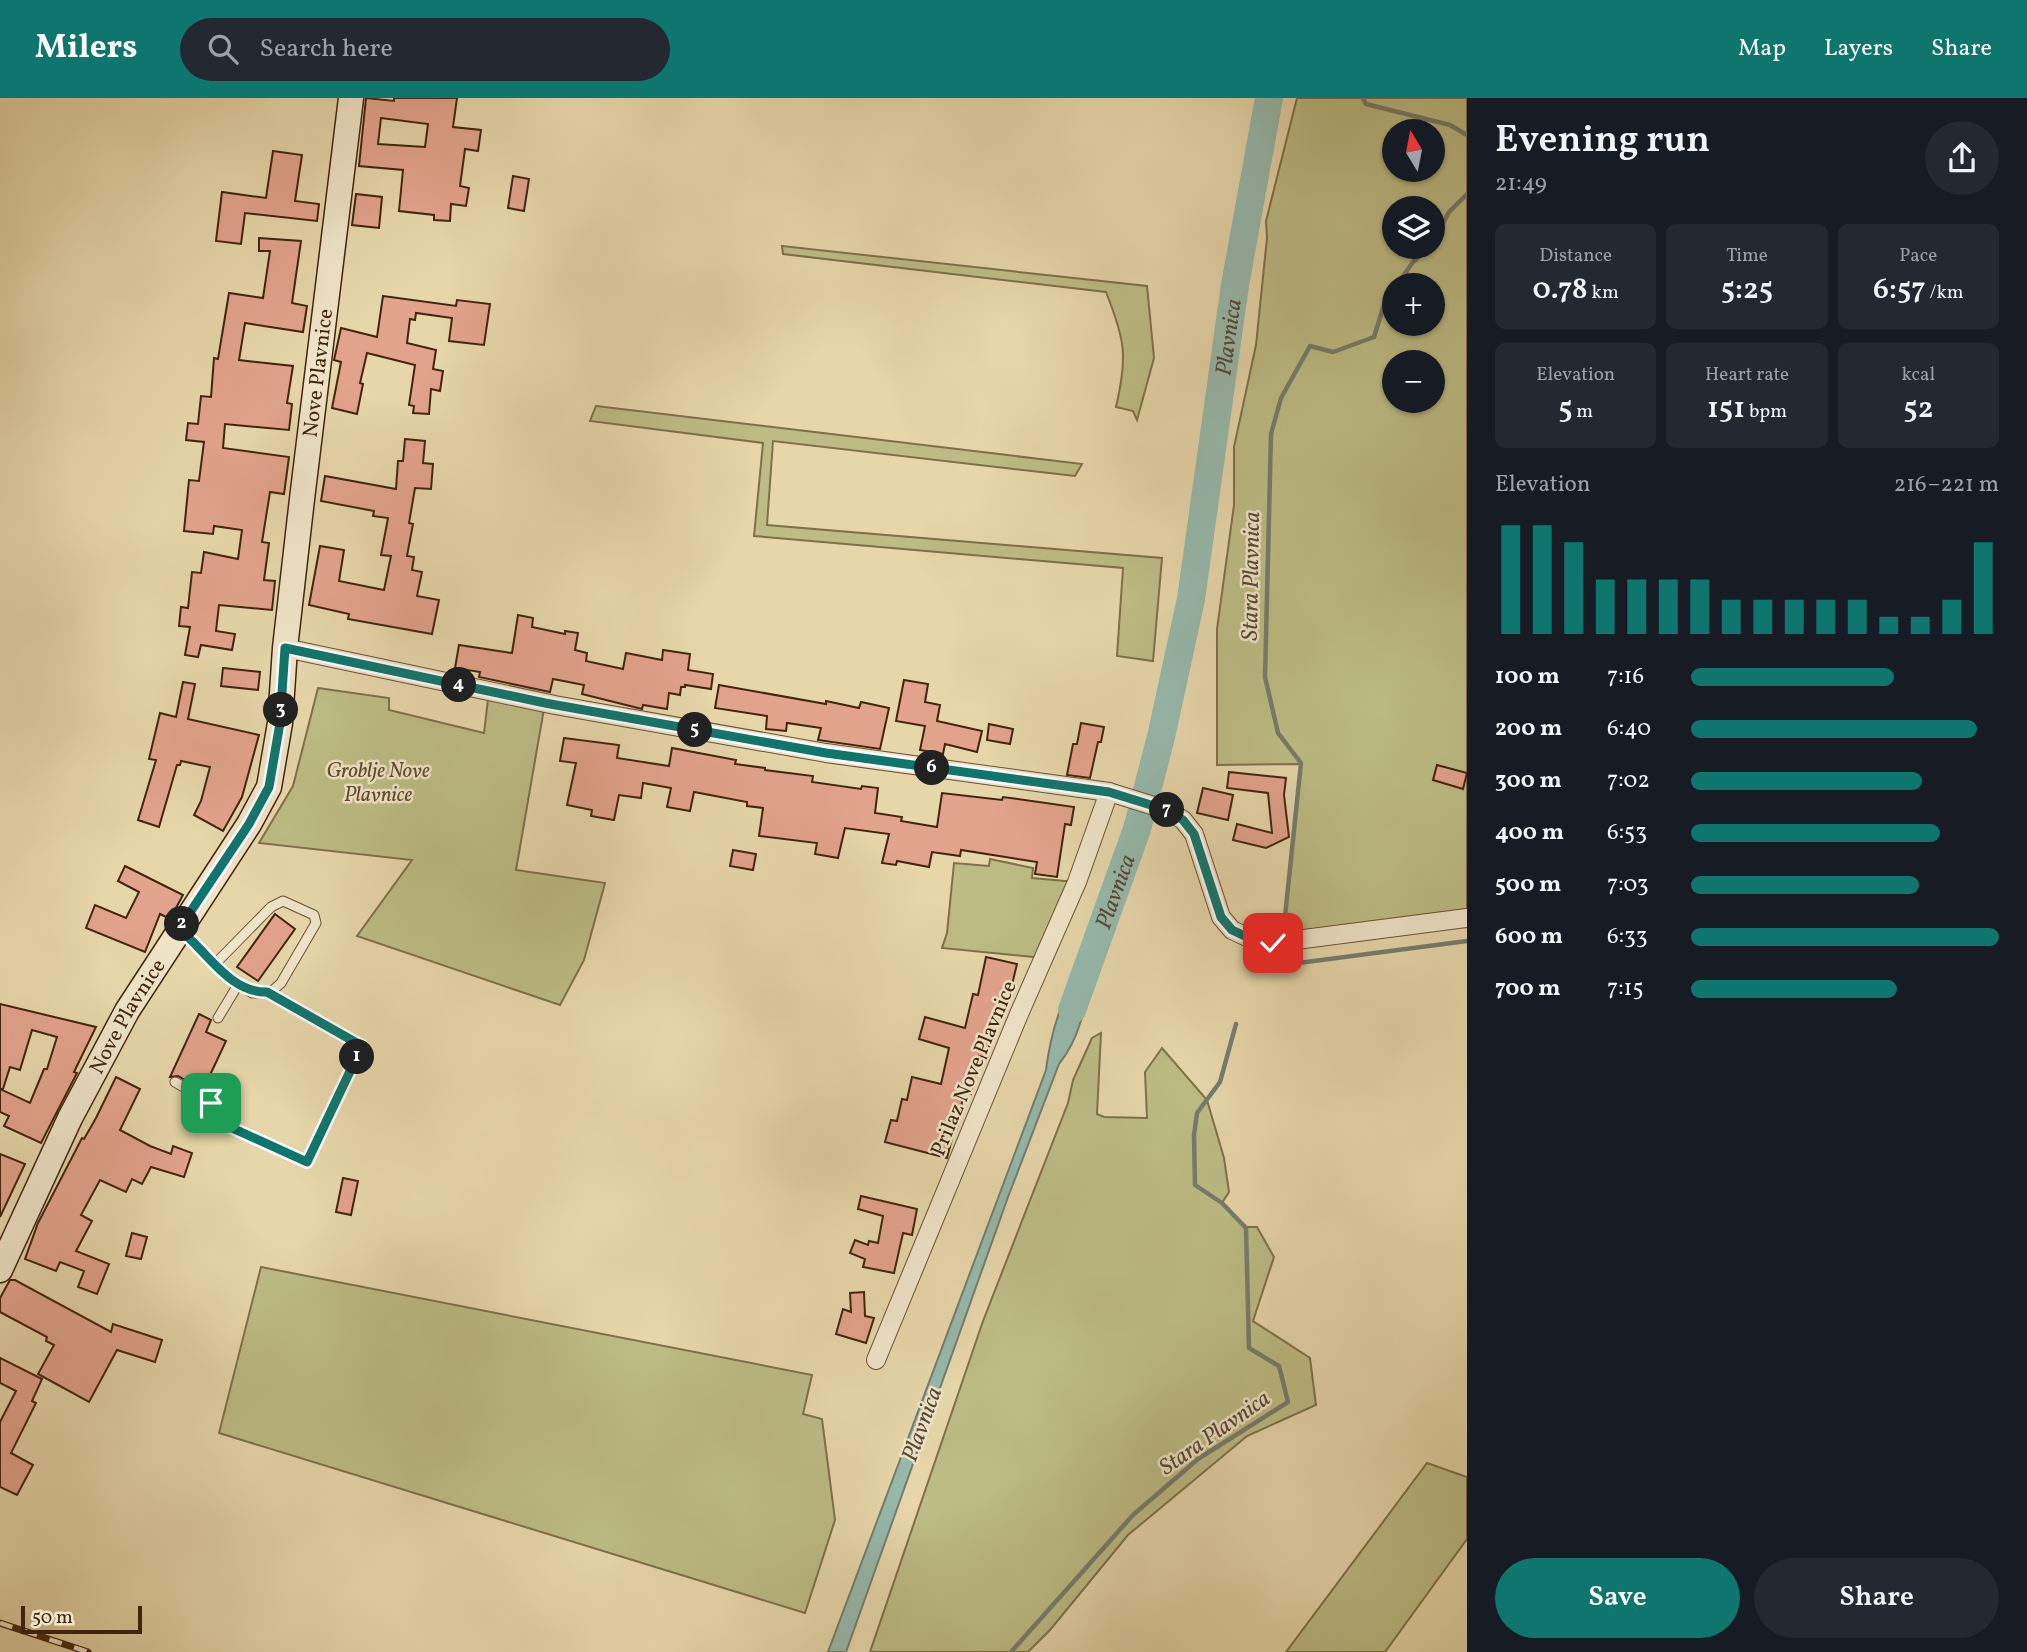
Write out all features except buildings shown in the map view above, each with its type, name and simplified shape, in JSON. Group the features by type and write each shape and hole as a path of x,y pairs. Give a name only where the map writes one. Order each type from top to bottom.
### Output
{"street":[{"name":"Nove Plavnice","path":"0,1270 76,1106 127,1010 249,824 269,787 280,723 285,648 351,98"},
{"path":"285,648 545,703 826,753 1116,795 1167,810 1183,820 1194,834 1221,917 1232,930 1247,937 1273,943 1467,918"},
{"name":"Prilaz Nove Plavnice","path":"876,1360 1019,1014 1116,795"}],"lane":[{"path":"179,929 215,964 252,993 271,992 281,982 316,923 314,915 284,901 271,906 215,964"},
{"path":"218,1018 239,984"},
{"path":"175,1082 211,1103 208,1117 307,1162 362,1046 267,992"}],"green space":[{"path":"1297,98 1467,98 1467,918 1282,941 1301,764 1217,765 1217,629 1234,505 1234,447 1256,345 1267,238 1266,221"},
{"path":"782,246 1147,286 1154,358 1137,420 1133,411 1116,407 1123,348 1106,292 783,254"},
{"path":"596,406 1082,464 1075,476 773,441 767,525 1162,558 1153,661 1117,656 1123,568 754,536 763,443 590,421"},
{"name":"Groblje Nove Plavnice","path":"318,688 389,698 389,710 484,733 489,691 545,703 516,870 605,883 584,960 560,1005 357,936 412,860 259,843 293,786"},
{"path":"990,859 1033,868 1032,878 1077,882 1043,958 942,948 947,933 954,863 989,866"},
{"path":"1101,1033 1097,1114 1104,1117 1147,1118 1145,1072 1162,1048 1207,1100 1224,1158 1229,1192 1222,1203 1246,1227 1257,1227 1274,1257 1253,1321 1310,1358 1316,1405 1247,1436 1128,1535 1050,1630 1028,1652 870,1652 983,1321 1068,1103 1073,1080 1092,1038"},
{"path":"261,1267 812,1375 803,1414 822,1419 835,1520 805,1613 219,1433"},
{"path":"1427,1463 1467,1477 1467,1539 1385,1652 1286,1652"}],"water":[{"path":"1085,975 1086,998 1081,1022 1059,1064 1008,1197 846,1652 828,1652 1046,1070 1060,1010 1075,976"}],"waterway":[{"name":"Plavnica","path":"1072,1010 1137,829 1161,737 1191,599 1235,285 1269,98"},
{"name":"Stara Plavnica","path":"1363,98 1366,104 1450,125 1467,135"},
{"name":"Stara Plavnica","path":"1445,220 1467,194"},
{"name":"Stara Plavnica","path":"1405,273 1416,259"},
{"name":"Stara Plavnica","path":"1284,926 1301,763 1278,733 1265,677 1271,434 1281,398 1310,346 1333,352 1374,337 1382,312"},
{"path":"1268,967 1467,941"},
{"name":"Stara Plavnica","path":"1011,1652 1133,1515 1198,1459 1288,1402 1279,1366 1249,1348 1246,1228 1222,1203 1195,1185 1194,1135 1197,1113 1220,1082 1236,1024"}],"railway":[{"path":"0,1623 88,1652"}],"route":[{"path":"211,1103 208,1117 307,1162 362,1046 267,992 252,993 221,971 179,929 249,824 269,787 280,723 285,648 545,703 826,753 1109,792 1167,810 1183,820 1194,834 1221,917 1232,930 1247,937 1273,943"}]}
